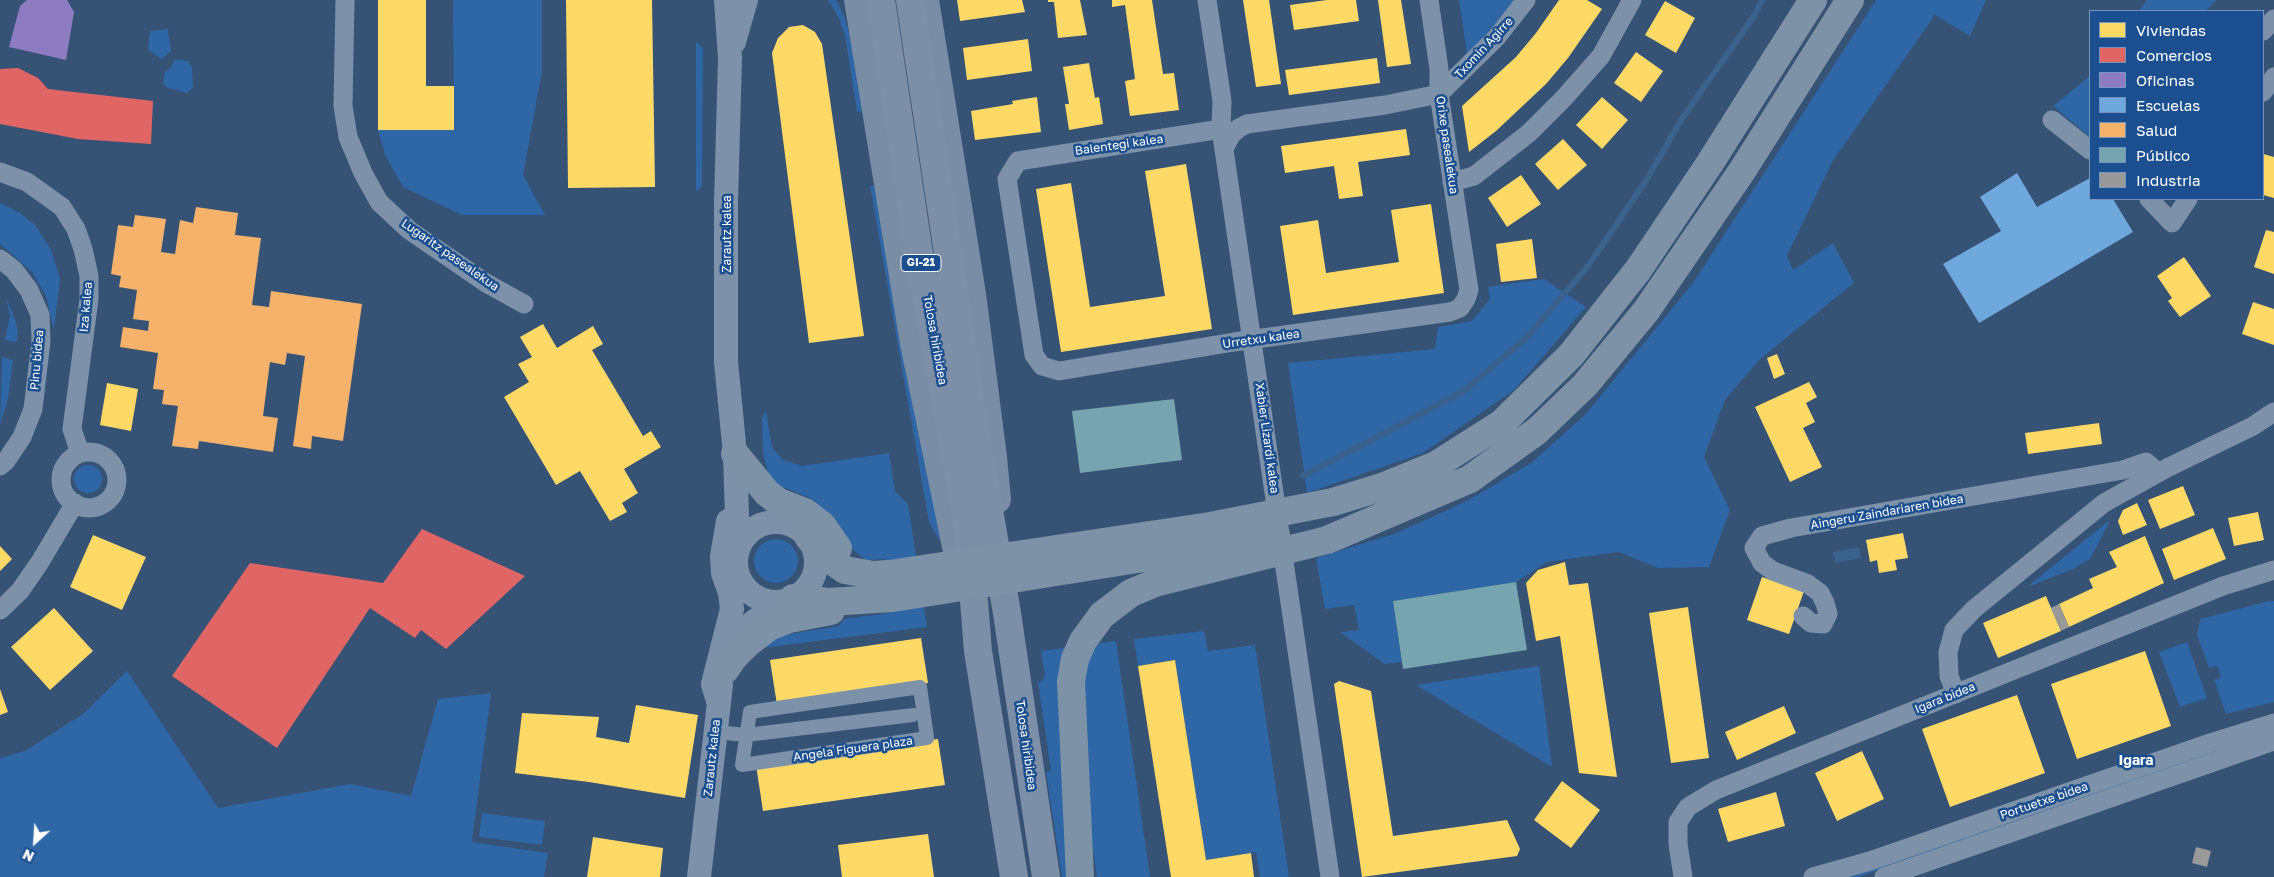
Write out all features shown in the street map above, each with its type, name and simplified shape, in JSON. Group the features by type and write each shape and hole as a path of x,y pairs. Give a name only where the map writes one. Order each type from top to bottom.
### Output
{"highway":[{"path":"787,600 829,602 885,582 1210,526 1333,502 1382,487 1436,464 1502,423 1571,354 1638,270 1710,162 1813,0"},
{"path":"1082,868 1071,681 1075,659 1083,641 1102,614 1131,592 1155,583 1327,540 1470,479 1537,431 1584,384 1646,311 1742,171 1850,0"},
{"path":"735,454 767,493 779,502 806,512 832,537 848,563 885,582"},
{"path":"800,531 825,556 845,570 885,582 1213,547 1388,513"},
{"path":"725,670 734,657 747,644 769,627 788,619 861,606 885,582"}],"main road":[{"name":"Tolosa hiribidea","path":"857,0 912,343 978,651 1014,877"},
{"name":"Tolosa hiribidea","path":"881,0 919,254 968,526 978,651"},
{"name":"Tolosa hiribidea","path":"910,0 972,413 1007,613 1046,877"},
{"name":"Tolosa hiribidea","path":"926,0 973,294 994,456 1007,613"}],"street":[{"name":"Lugaritz pasealekua","path":"345,0 342,106 348,137 363,173 379,202 409,230 486,283 524,304"},
{"path":"730,58 746,0"},
{"path":"851,0 864,37"},
{"name":"Xabier Lizardi kalea","path":"1206,0 1222,101 1221,129 1330,877"},
{"name":"Orixe pasealekua","path":"1429,0 1439,69 1439,94 1469,290"},
{"name":"Txomin Agirre","path":"1439,94 1497,37 1526,0"},
{"path":"1452,182 1474,176 1529,133 1564,98 1601,56 1632,0"},
{"name":"Zarautz kalea","path":"728,4 730,58 726,202 726,362 735,454 738,547"},
{"path":"2264,30 2274,18"},
{"path":"2264,91 2274,77"},
{"path":"1224,149 1238,128 1247,124 1385,105 1439,94"},
{"path":"1222,101 1227,112 1247,124"},
{"path":"2052,120 2089,149"},
{"name":"Balentegi kalea","path":"1042,366 1034,355 1007,179 1018,162 1221,129"},
{"name":"Iza kalea","path":"0,172 27,182 62,207 76,229 83,248 89,276 89,300 72,429 80,453"},
{"path":"2149,200 2172,223 2187,200"},
{"name":"Pinu bidea","path":"0,259 14,270 29,290 40,315 41,340 32,409 22,437 6,461 0,466"},
{"name":"Urretxu kalea","path":"1042,366 1058,371 1252,340 1450,312 1460,308 1466,300 1469,290"},
{"path":"718,701 713,684 732,609 730,593 723,573 722,556 728,532 729,504 722,435 729,395"},
{"path":"1956,694 1949,676 1948,652 1954,630 1974,609 2059,542 2104,503 2158,472 2254,426 2274,412"},
{"path":"89,452 105,456 114,467 117,476 117,485 113,495 100,506 90,508 75,504 64,494 61,479 63,469 68,461 80,453 89,452"},
{"name":"Zarautz kalea","path":"735,454 751,491 767,508 800,531"},
{"name":"Aingeru Zaindariaren bidea","path":"1803,616 1811,623 1823,624 1828,614 1820,593 1808,584 1773,571 1762,563 1754,548 1762,536 1790,528 2123,470 2146,462 2158,472"},
{"path":"0,610 25,584 75,504"},
{"path":"778,521 800,531 814,549 815,572 810,583 787,600 758,598 749,592 741,583 736,559 738,547 745,536 754,528 766,522 778,521"},
{"name":"Igara bidea","path":"1683,877 1678,844 1678,822 1688,807 1716,790 2224,586 2274,570"},
{"name":"Zarautz kalea","path":"737,643 741,610 741,583"},
{"name":"Zarautz kalea","path":"699,877 718,701 725,670 737,643 752,623 787,600"},
{"name":"Angela Figuera plaza","path":"920,687 927,738 742,765 746,735 750,712 920,687"},
{"name":"Angela Figuera plaza","path":"715,732 746,735 913,715"},
{"name":"Portuetxe bidea","path":"1814,877 1870,861 2259,726 2274,723"},
{"name":"Portuetxe bidea","path":"1884,877 2274,741"},
{"path":"1690,877 1700,877"}],"shaded area":[{"path":"453,0 542,0 542,71 523,175 545,215 462,215 403,187 385,155 378,130 454,130"},
{"path":"828,0 836,0 845,18 853,47 862,111 857,112 845,35 837,14"},
{"path":"1459,0 1516,0 1510,10 1467,54"},
{"path":"1876,0 1986,0 1970,36 1935,15 1832,162 1787,256 1793,270 1833,243 1854,283 1760,359 1725,400 1704,457 1730,510 1709,567 1658,568 1619,552 1547,562 1516,582 1393,601 1402,662 1385,664 1340,632 1359,630 1354,605 1325,609 1316,558 1394,534 1465,502 1531,463 1585,415 1693,283"},
{"path":"2147,0 2216,0 2207,10 2140,10"},
{"path":"168,29 171,51 162,59 148,50 150,31"},
{"path":"696,42 703,48 702,186 696,192"},
{"path":"175,59 188,61 192,67 193,88 187,93 168,88 163,84 165,71 170,69"},
{"path":"2089,77 2089,136 2053,106"},
{"path":"870,186 874,186 941,543 929,522"},
{"path":"0,203 20,213 36,226 51,250 60,278 54,330 46,296 32,272 0,244"},
{"path":"1544,279 1586,307 1514,390 1423,453 1307,493 1288,363 1435,349 1438,327 1472,321 1490,299 1488,287"},
{"path":"6,297 16,322 17,342 5,340 10,316"},
{"path":"2,357 13,360 8,399 0,425"},
{"path":"766,410 772,447 783,460 802,466 889,453 895,491 908,504 927,627 762,648 773,639 784,635 839,626 844,619 896,612 886,559 866,560 853,550 825,511 812,499 778,485 768,473 763,453 762,420"},
{"path":"88,465 98,469 102,479 98,489 88,493 78,489 74,479 78,469"},
{"path":"2107,522 2109,523 2090,559 2071,570 2027,587"},
{"path":"780,539 792,545 797,552 797,570 792,577 785,582 772,583 764,580 757,573 754,557 757,549 764,542"},
{"path":"1859,547 1861,558 1835,563 1833,552"},
{"path":"2274,601 2274,702 2226,714 2214,680 2221,677 2217,666 2209,668 2197,635 2200,619"},
{"path":"1204,631 1208,651 1255,645 1289,877 1260,877 1256,852 1206,860 1175,660 1138,666 1134,639"},
{"path":"1116,641 1150,877 1097,877 1090,829 1073,877 1062,877 1046,772 1051,771 1038,682 1042,681 1045,675 1041,651"},
{"path":"2187,642 2207,698 2180,707 2159,652"},
{"path":"1539,666 1552,767 1416,685"},
{"path":"127,671 218,808 350,784 411,796 438,699 491,693 472,842 548,853 544,877 0,877 0,758 25,751 83,714"},
{"path":"2253,735 2254,738 1858,877 1847,877"},
{"path":"482,813 545,821 542,845 479,837"}],"building: Viviendas":[{"path":"378,0 426,0 426,86 454,86 454,130 378,130"},
{"path":"566,0 652,0 655,187 568,188"},
{"path":"957,0 1022,0 1025,12 960,21"},
{"path":"1048,0 1080,0 1087,35 1058,38 1054,2 1048,2"},
{"path":"1112,0 1152,0 1163,74 1174,73 1179,110 1130,116 1125,81 1135,79 1125,5 1112,7"},
{"path":"1243,0 1269,0 1281,84 1256,87"},
{"path":"1327,0 1356,0 1359,21 1294,30 1290,5"},
{"path":"1378,0 1401,0 1411,64 1387,67"},
{"path":"1559,0 1587,0 1602,9 1568,58 1546,84 1496,131 1469,152 1462,106 1516,57 1536,33"},
{"path":"1665,1 1695,18 1676,53 1645,35"},
{"path":"803,25 815,32 822,44 864,336 809,343 772,53 778,38 789,27"},
{"path":"1028,39 1032,71 967,80 963,48"},
{"path":"1636,52 1663,71 1641,102 1614,83"},
{"path":"1377,58 1380,83 1289,95 1285,70"},
{"path":"1089,63 1095,98 1099,97 1103,124 1069,130 1065,104 1069,104 1063,67"},
{"path":"1037,97 1041,132 975,140 971,111 1013,104 1012,101"},
{"path":"1602,97 1628,120 1602,149 1576,125"},
{"path":"1406,129 1410,155 1358,162 1363,196 1339,199 1334,166 1285,173 1281,146"},
{"path":"1563,139 1587,165 1558,190 1535,164"},
{"path":"2264,154 2274,157 2274,198 2264,195"},
{"path":"1186,164 1212,329 1061,352 1036,189 1071,183 1090,307 1165,296 1145,171"},
{"path":"1521,175 1541,204 1507,227 1488,198"},
{"path":"1431,204 1444,293 1293,315 1280,226 1318,220 1326,273 1399,262 1391,210"},
{"path":"2266,230 2274,232 2274,274 2254,267"},
{"path":"1532,239 1537,278 1501,282 1496,244"},
{"path":"2184,257 2211,296 2180,317 2168,301 2172,298 2157,276"},
{"path":"2253,302 2274,309 2274,345 2242,334"},
{"path":"543,324 557,348 593,326 603,344 592,350 643,436 651,431 661,447 624,469 638,493 622,503 627,512 610,521 580,471 556,485 504,397 529,382 518,364 532,357 520,337"},
{"path":"1777,354 1785,374 1774,379 1767,358"},
{"path":"1809,382 1817,397 1806,403 1815,422 1803,428 1822,467 1790,482 1755,407"},
{"path":"107,383 138,389 131,431 100,425"},
{"path":"2099,423 2102,444 2028,454 2025,433"},
{"path":"2183,486 2195,515 2160,529 2148,500"},
{"path":"2137,503 2147,525 2123,535 2118,521 2123,510"},
{"path":"2258,512 2264,540 2234,546 2228,518"},
{"path":"2213,528 2226,559 2174,580 2162,549"},
{"path":"1903,533 1908,558 1895,560 1897,570 1879,573 1877,560 1870,562 1866,540"},
{"path":"93,535 146,557 122,610 70,587"},
{"path":"2145,536 2164,583 2069,627 2059,604 2093,588 2089,579 2117,567 2109,552"},
{"path":"0,546 12,559 0,571"},
{"path":"1565,562 1569,585 1588,583 1617,777 1579,773 1560,636 1536,641 1526,583 1538,570"},
{"path":"1762,577 1804,591 1789,634 1747,620"},
{"path":"2046,596 2061,631 1998,658 1983,623"},
{"path":"1688,607 1709,758 1671,763 1649,613"},
{"path":"54,608 93,651 50,690 11,647"},
{"path":"921,638 928,683 777,705 770,660"},
{"path":"2145,651 2171,726 2077,759 2051,684"},
{"path":"1175,660 1206,860 1251,853 1254,877 1171,877 1138,666"},
{"path":"1339,681 1371,691 1393,836 1507,820 1520,849 1517,856 1362,877 1334,684"},
{"path":"0,689 8,712 0,715"},
{"path":"2017,695 2045,773 1950,807 1922,729"},
{"path":"636,705 698,715 685,798 589,782 515,773 522,713 599,717 596,737 629,743"},
{"path":"1784,706 1796,733 1737,760 1725,732"},
{"path":"938,739 945,785 763,811 756,765"},
{"path":"1862,751 1884,799 1837,821 1815,773"},
{"path":"1562,781 1600,810 1571,848 1534,820"},
{"path":"1776,792 1785,826 1728,842 1718,809"},
{"path":"928,834 934,877 842,877 838,845"},
{"path":"593,837 663,848 660,877 587,877"}],"building: Comercios":[{"path":"18,68 38,78 48,89 153,101 151,144 78,139 0,124 0,69"},
{"path":"422,529 525,576 446,649 421,630 415,638 370,608 277,748 172,676 250,563 383,583"}],"building: Oficinas":[{"path":"27,0 67,0 74,12 66,60 9,47 20,6"}],"building: Escuelas":[{"path":"2017,173 2037,207 2089,179 2089,200 2114,200 2133,232 1979,323 1943,264 2001,231 1980,197"}],"building: Salud":[{"path":"196,207 238,213 235,235 261,238 252,305 269,307 271,291 362,304 343,441 312,436 311,449 293,446 305,356 287,353 285,365 270,362 263,416 278,418 273,452 199,441 198,449 172,446 178,406 162,404 164,390 153,389 158,353 120,347 123,327 148,331 149,321 133,319 137,290 119,287 121,276 111,274 118,225 133,227 135,215 166,219 161,252 175,254 180,220 193,223"}],"building: Público":[{"path":"1174,399 1182,460 1080,473 1072,411"},
{"path":"1516,582 1527,650 1403,669 1393,601"}],"building: Industria":[{"path":"2059,604 2069,627 2061,631 2051,608"},
{"path":"2196,847 2211,851 2207,867 2192,863"}],"waterway":[{"path":"1303,476 1464,391 1527,337 1588,266 1647,179 1681,120 1754,16 1762,0"}],"district":[{"name":"Igara","path":"2136,761"}]}
